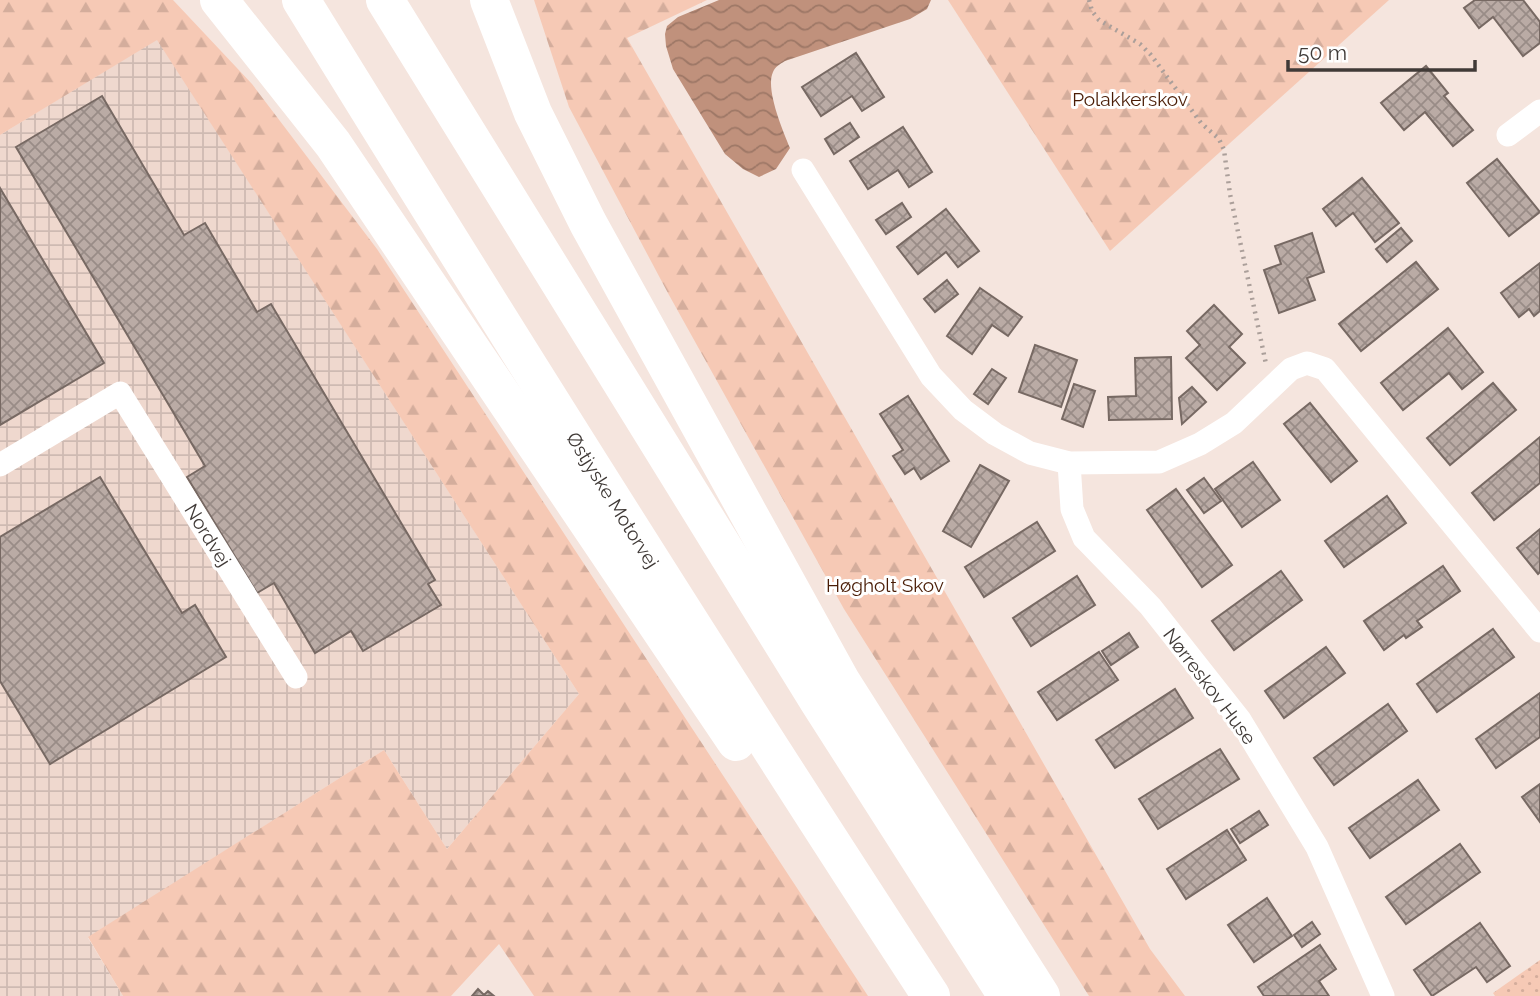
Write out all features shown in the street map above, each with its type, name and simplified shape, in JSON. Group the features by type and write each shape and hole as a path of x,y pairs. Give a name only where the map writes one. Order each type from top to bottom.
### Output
{"highway":[{"path":"219,0 333,144 750,763 802,799"},
{"name":"Østjyske Motorvej","path":"301,0 487,302 802,799 931,996"},
{"path":"386,0 819,702 1007,996"},
{"path":"489,0 533,113 588,223 807,620 841,681 1041,996"}],"street":[{"path":"1508,135 1540,111"},
{"path":"803,170 932,376 963,410 995,434 1030,453 1069,463 1159,462 1200,444 1234,423 1291,369 1307,363 1325,369 1540,631"},
{"name":"Nordvej","path":"0,466 120,393 296,677"},
{"name":"Nørreskov Huse","path":"1069,463 1072,509 1084,538 1150,606 1240,720 1317,846 1383,996"}],"path":[{"path":"1089,0 1092,11 1099,20 1140,44 1151,55 1201,123 1219,139 1224,150 1230,194 1261,350 1269,375 1276,383"}],"shaded area":[{"path":"157,39 579,694 447,849 384,750 88,938 123,996 0,996 0,135"}],"green space":[{"path":"0,0 173,0 252,84 377,249 868,996 534,996 499,944 451,996 123,996 88,937 384,750 447,849 579,694 157,40 0,135"},
{"name":"Høgholt Skov","path":"534,0 707,0 627,38 1150,949 1185,996 1089,996 844,609 669,295 569,107"},
{"name":"Polakkerskov","path":"948,0 1389,0 1110,251"},
{"path":"1540,960 1540,996 1495,996 1493,993"}],"water":[{"path":"719,0 931,0 927,9 910,19 785,61 776,67 771,79 771,89 779,121 790,148 776,169 759,177 743,169 725,154 673,69 666,46 667,26 678,17"}],"building":[{"path":"1475,0 1523,0 1540,22 1540,43 1523,56 1493,17 1479,28 1464,8"},
{"path":"856,53 884,97 862,111 852,96 821,116 802,87"},
{"path":"1426,66 1448,93 1444,96 1473,130 1453,146 1425,112 1404,130 1381,103"},
{"path":"102,96 184,235 205,223 257,312 271,304 435,580 428,584 441,605 363,651 351,631 315,653 274,583 257,593 187,477 205,466 16,147"},
{"path":"850,123 859,137 834,154 825,139"},
{"path":"903,127 932,172 909,187 898,170 868,189 850,161"},
{"path":"1497,159 1540,212 1509,236 1467,183"},
{"path":"1362,178 1399,223 1375,242 1353,213 1336,226 1323,209"},
{"path":"0,188 104,363 0,425"},
{"path":"902,203 911,217 886,234 876,220"},
{"path":"946,209 979,251 958,267 946,252 918,274 897,247"},
{"path":"1401,228 1412,241 1387,262 1376,249"},
{"path":"1312,233 1324,272 1307,278 1315,300 1279,313 1264,270 1281,264 1275,246"},
{"path":"1416,262 1438,289 1361,351 1339,324"},
{"path":"1540,263 1540,311 1534,316 1529,309 1519,317 1501,293"},
{"path":"947,280 958,294 935,312 924,299"},
{"path":"980,288 1022,317 1008,336 992,325 972,354 947,336"},
{"path":"1214,305 1242,334 1229,347 1245,363 1217,390 1186,358 1200,345 1187,331"},
{"path":"1448,328 1483,372 1462,389 1449,373 1403,410 1381,383"},
{"path":"1035,345 1077,360 1061,407 1019,392"},
{"path":"1171,357 1172,419 1109,420 1108,397 1136,396 1135,358"},
{"path":"992,369 1006,378 988,404 974,394"},
{"path":"1493,383 1516,410 1450,465 1427,438"},
{"path":"1074,384 1095,391 1083,427 1062,419"},
{"path":"1192,387 1206,402 1182,424 1179,398"},
{"path":"908,396 949,461 921,479 914,468 905,474 893,456 903,450 880,414"},
{"path":"1310,403 1357,461 1331,482 1284,424"},
{"path":"1540,437 1540,483 1494,520 1472,493"},
{"path":"1253,462 1280,500 1242,527 1215,489"},
{"path":"980,465 1009,481 971,547 943,531"},
{"path":"100,477 182,613 195,605 226,657 50,764 0,681 0,537"},
{"path":"1204,478 1221,501 1204,513 1187,490"},
{"path":"1176,489 1232,565 1202,587 1147,510"},
{"path":"1387,496 1406,523 1344,567 1325,541"},
{"path":"1037,522 1055,551 984,597 965,567"},
{"path":"1540,529 1540,572 1538,574 1517,548"},
{"path":"1443,566 1460,591 1417,621 1422,627 1406,638 1404,635 1384,650 1364,621"},
{"path":"1281,571 1302,600 1234,650 1212,621"},
{"path":"1077,576 1095,605 1031,646 1013,618"},
{"path":"1493,629 1514,657 1437,712 1417,684"},
{"path":"1129,633 1138,647 1111,665 1102,651"},
{"path":"1326,647 1345,673 1284,718 1265,691"},
{"path":"1099,652 1118,680 1057,720 1038,692"},
{"path":"1175,689 1193,718 1115,768 1096,740"},
{"path":"1540,693 1540,737 1496,768 1476,739"},
{"path":"1388,704 1407,731 1334,785 1314,758"},
{"path":"1220,749 1239,779 1158,829 1139,799"},
{"path":"1418,780 1439,810 1370,858 1349,828"},
{"path":"1540,784 1540,822 1522,797"},
{"path":"1259,811 1268,825 1240,843 1231,829"},
{"path":"1227,830 1246,860 1186,899 1167,869"},
{"path":"1460,844 1480,872 1406,924 1386,897"},
{"path":"1267,898 1292,936 1254,962 1228,925"},
{"path":"1312,922 1320,934 1302,947 1294,935"},
{"path":"1480,923 1510,966 1487,982 1476,967 1432,996 1414,970"},
{"path":"1320,945 1336,969 1319,981 1329,996 1264,996 1258,987"},
{"path":"478,989 484,995 488,991 494,996 472,996"}]}
